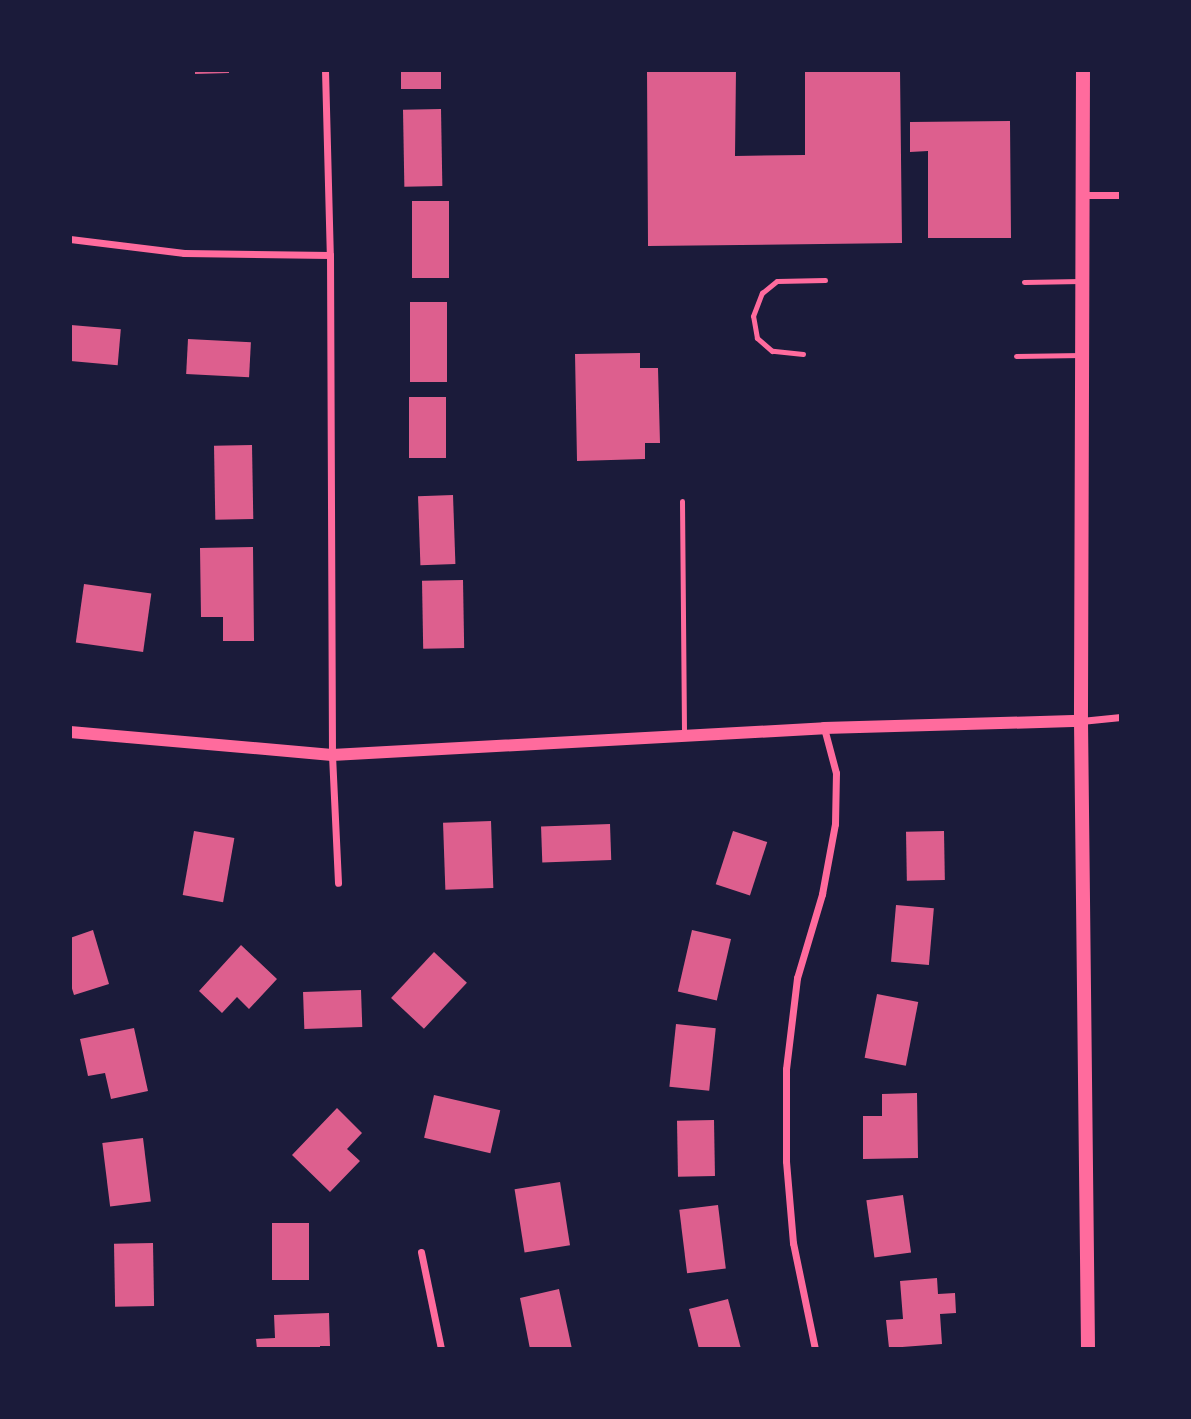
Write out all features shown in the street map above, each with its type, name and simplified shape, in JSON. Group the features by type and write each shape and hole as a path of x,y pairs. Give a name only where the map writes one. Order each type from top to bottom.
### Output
{"main road":[{"path":"1083,70 1085,195 1081,721 1088,1349"}],"street":[{"path":"325,70 330,254 332,755 338,883"},
{"path":"1085,195 1121,195"},
{"path":"70,239 184,253 330,254"},
{"path":"70,732 332,755 824,728 1081,721 1121,717"},
{"path":"815,1349 793,1243 786,1161 786,1069 797,978 822,894 835,824 836,774 824,728"},
{"path":"421,1252 441,1349"}],"lane":[{"path":"803,354 772,351 757,338 753,316 762,293 777,281 825,280"},
{"path":"1024,282 1084,281"},
{"path":"1016,356 1084,355"},
{"path":"682,501 684,736"}],"building":[{"path":"195,70 229,70 229,73 195,74"},
{"path":"401,70 441,70 441,89 401,89"},
{"path":"647,70 736,70 735,156 805,155 805,70 900,70 902,243 648,246"},
{"path":"441,109 442,186 404,187 403,110"},
{"path":"1010,121 1011,238 928,238 928,151 910,152 910,122"},
{"path":"412,201 449,201 449,278 412,278"},
{"path":"410,302 447,302 447,382 410,382"},
{"path":"71,325 121,329 118,365 70,361"},
{"path":"188,339 251,342 249,377 186,374"},
{"path":"640,353 640,368 658,368 660,443 645,443 645,459 577,461 575,354"},
{"path":"409,397 446,397 446,458 409,458"},
{"path":"252,445 253,519 215,520 214,446"},
{"path":"453,495 455,564 420,565 418,496"},
{"path":"253,547 254,641 223,641 223,617 201,617 200,548"},
{"path":"463,580 464,648 423,649 422,581"},
{"path":"84,584 151,593 143,652 76,642"},
{"path":"491,821 493,888 445,890 443,823"},
{"path":"610,824 611,860 542,862 541,826"},
{"path":"194,831 234,838 223,902 183,895"},
{"path":"733,831 767,842 750,895 716,884"},
{"path":"944,831 945,880 907,881 906,832"},
{"path":"896,905 934,908 929,965 891,962"},
{"path":"93,930 109,984 74,995 70,982 70,938"},
{"path":"692,930 731,939 717,1000 678,991"},
{"path":"241,945 277,979 249,1009 237,997 222,1013 199,991"},
{"path":"434,952 467,983 424,1029 391,998"},
{"path":"361,990 362,1027 304,1029 303,992"},
{"path":"877,994 918,1002 906,1066 865,1058"},
{"path":"676,1024 716,1028 709,1091 669,1087"},
{"path":"134,1028 148,1091 111,1099 105,1073 88,1076 80,1039"},
{"path":"917,1093 918,1158 863,1159 863,1116 882,1116 882,1094"},
{"path":"434,1095 500,1110 490,1153 424,1138"},
{"path":"337,1108 362,1133 347,1149 360,1161 330,1192 292,1155"},
{"path":"714,1120 715,1176 678,1177 677,1121"},
{"path":"143,1138 151,1202 110,1207 102,1143"},
{"path":"560,1182 570,1245 525,1252 515,1189"},
{"path":"903,1195 911,1252 874,1258 866,1200"},
{"path":"718,1205 726,1269 687,1273 679,1210"},
{"path":"272,1223 309,1223 309,1280 272,1280"},
{"path":"153,1243 154,1306 115,1307 114,1244"},
{"path":"937,1278 938,1294 955,1293 956,1313 940,1314 942,1344 889,1348 886,1320 903,1319 900,1281"},
{"path":"559,1289 572,1349 530,1349 520,1298"},
{"path":"728,1299 741,1349 699,1349 689,1309"},
{"path":"329,1313 330,1346 320,1346 320,1349 257,1349 256,1339 275,1338 274,1315"}]}
